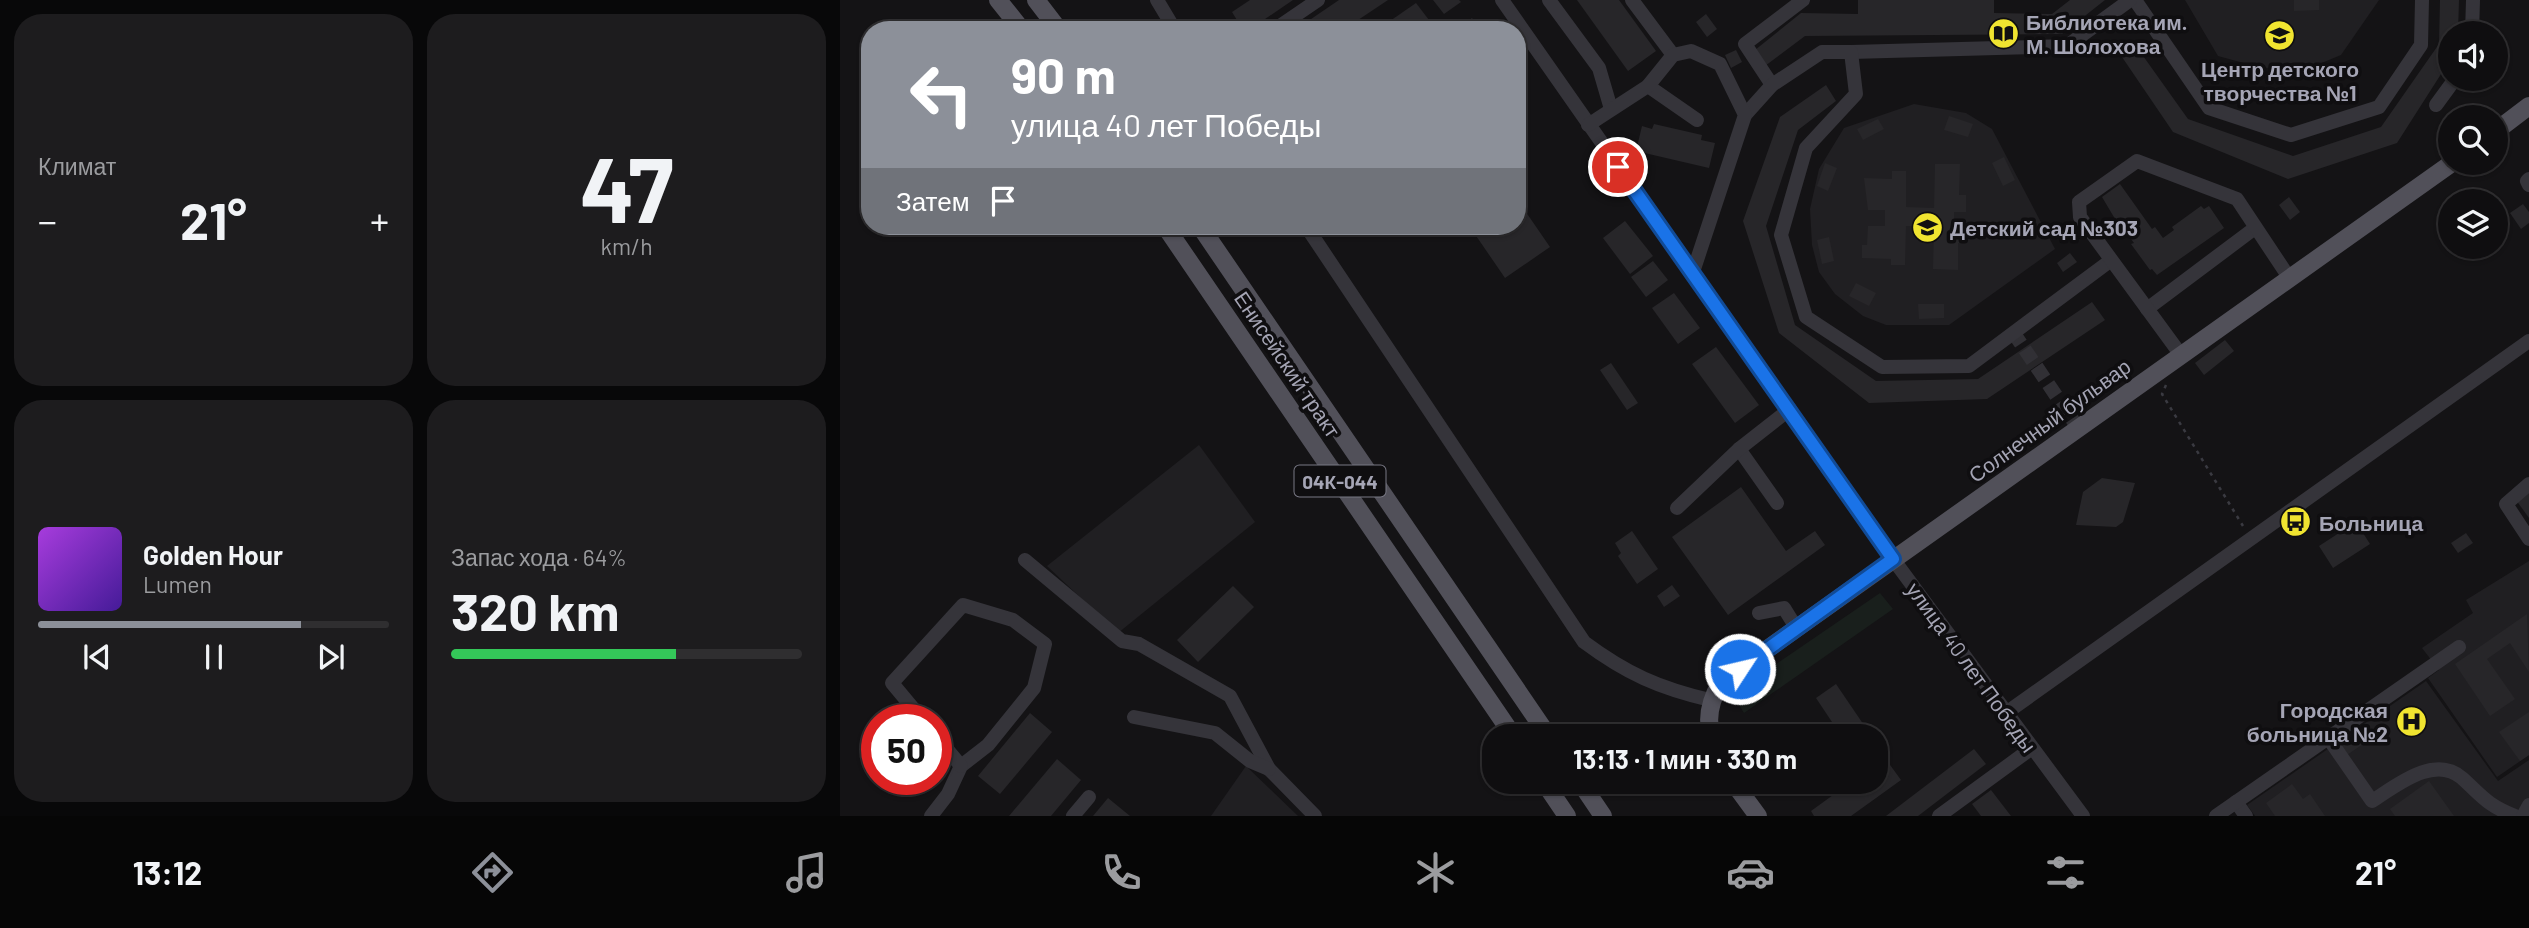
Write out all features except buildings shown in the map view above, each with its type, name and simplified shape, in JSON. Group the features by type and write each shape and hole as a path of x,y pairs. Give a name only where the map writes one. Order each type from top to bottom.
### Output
{"main road":[{"path":"998,0 1015,21"},
{"path":"1036,0 1052,21"},
{"path":"2508,122 2529,106"},
{"name":"Солнечный бульвар","path":"1710,700 1721,682 2438,173"},
{"name":"Енисейский тракт","path":"1171,235 1505,724"},
{"name":"Енисейский тракт","path":"1206,235 1540,724"},
{"path":"1709,724 1710,700"},
{"path":"1553,794 1567,816"},
{"path":"1588,794 1603,816"},
{"path":"1742,794 1758,816"}],"street":[{"path":"1287,21 1318,0"},
{"name":"улица 40 лет Победы","path":"1502,0 1516,21"},
{"path":"1549,0 1599,68 1611,110"},
{"path":"1632,0 1672,55"},
{"path":"1772,85 1745,44 1802,0"},
{"path":"1693,272 1745,115 1772,85 1822,52 2067,46 2133,0 2209,108 2291,135 2379,107 2421,45 2422,0"},
{"path":"2472,21 2473,0"},
{"path":"1161,1 1171,21"},
{"name":"улица 40 лет Победы","path":"1526,35 1893,559 2083,816"},
{"path":"1588,125 1648,86 1672,55 1690,51 1720,64 1745,115"},
{"path":"1851,52 1856,94 1806,148 1781,235 1806,317 1882,367 1969,366 2110,261"},
{"path":"1648,86 1697,120"},
{"path":"2436,105 2446,91"},
{"path":"2181,355 2080,217 2079,202 2137,161 2237,200 2290,279"},
{"path":"2529,179 2529,185"},
{"path":"2147,309 2256,228"},
{"path":"1312,235 1584,642 1620,669 1653,685 1710,700"},
{"path":"2006,713 2529,341"},
{"path":"1677,508 1739,449 1790,409"},
{"path":"1739,449 1777,503"},
{"path":"2529,484 2506,504 2529,539"},
{"path":"1025,560 1122,641 1139,644 1230,696 1269,769 1315,816"},
{"path":"910,704 892,683 963,605 1013,620 1045,644 1034,688 988,745 961,766 948,794 931,816"},
{"path":"1759,613 1784,608 1797,629"},
{"path":"2217,816 2459,648"},
{"path":"1133,717 1215,733 1250,761 1269,769"},
{"path":"2329,739 2372,801 2416,774 2433,769 2459,775 2490,807 2515,816"},
{"path":"1939,816 2032,748"},
{"path":"952,755 961,766"},
{"path":"1073,816 1089,797"},
{"path":"2236,802 2246,816"},
{"path":"2523,816 2529,805"}],"path":[{"path":"2168,381 2162,394 2243,526"}],"shaded area":[{"name":"Центр детского творчества №1","path":"2185,0 2379,0 2341,55 2312,67 2262,68 2218,56"},
{"name":"Детский сад №303","path":"1914,104 1966,113 1992,129 2055,249 1949,325 1886,325 1863,316 1835,294 1819,272 1812,245 1810,209 1819,169 1844,128"},
{"path":"1199,445 1255,522 1118,633 1047,566"},
{"path":"2529,561 2529,755 2497,777 2428,678 2439,670 2422,648 2473,613 2466,600"},
{"path":"1880,593 1893,609 1744,713 1736,700 1744,686"},
{"name":"Городская больница №2","path":"2426,681 2498,781 2529,760 2529,816 2255,816 2247,805"},
{"path":"1246,766 1298,816 1211,816"}],"tunnel":[{"path":"2013,332 2078,428"}],"place":[{"name":"Библиотека им. М. Шолохова","path":"2003,33"},
{"name":"Центр детского творчества №1","path":"2280,36"},
{"name":"Детский сад №303","path":"1927,227"},
{"name":"Больница","path":"2296,522"},
{"name":"Городская больница №2","path":"2411,721"}],"route":[{"path":"1618,167 1893,559 1740,669"}]}
